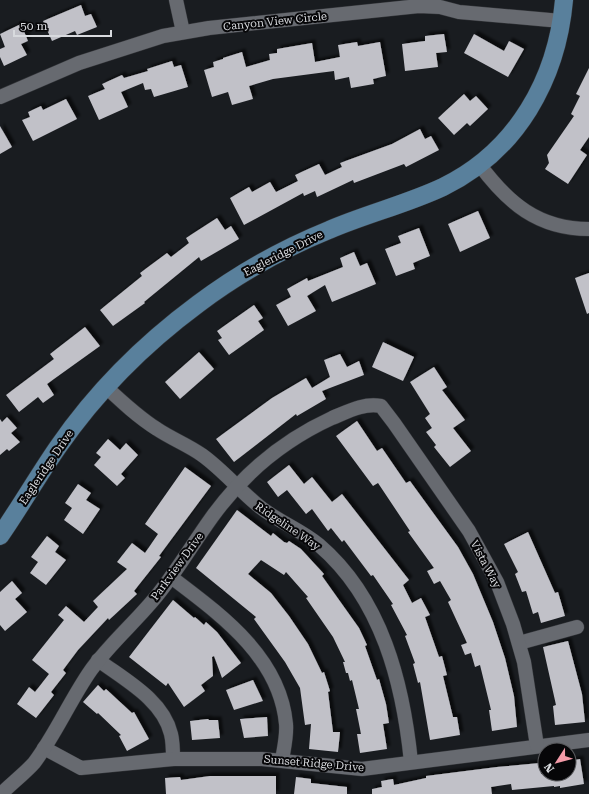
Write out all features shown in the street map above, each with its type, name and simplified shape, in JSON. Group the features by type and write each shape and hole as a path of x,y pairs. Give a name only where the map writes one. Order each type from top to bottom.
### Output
{"main road":[{"name":"Eagleridge Drive","path":"0,536 58,446 106,387 148,346 197,305 245,272 306,239 360,217 446,186 478,164 502,143 519,125 547,77 557,44 562,21 564,0"}],"street":[{"path":"176,0 183,32"},
{"name":"Canyon View Circle","path":"0,97 79,63 121,48 183,32 419,6 440,7 459,12 562,21"},
{"path":"478,164 498,189 524,211 552,224 589,229"},
{"name":"Ridgeline Way","path":"106,387 146,422 203,455 271,515 299,531 319,545 344,572 364,602 379,629 395,668 404,704 411,762"},
{"name":"Parkview Drive","path":"1,794 30,767 44,748 98,660 158,594 213,516 237,486 274,452 309,430 355,408 372,404 381,406"},
{"name":"Vista Way","path":"381,406 456,512 482,553 497,582 519,643 528,680 537,746"},
{"path":"171,577 228,622 252,649 272,677 278,690 284,715 286,735 282,760"},
{"path":"519,643 577,627"},
{"path":"98,660 148,698 159,709 169,726 172,736 173,759"},
{"name":"Sunset Ridge Drive","path":"572,742 589,740"},
{"name":"Sunset Ridge Drive","path":"44,748 81,768 173,759 262,759 362,769 537,746"},
{"name":"Parkview Drive","path":"0,783 15,780"}],"building":[{"path":"81,5 85,16 91,14 97,27 77,35 75,31 52,41 43,21"},
{"path":"21,24 28,41 21,44 27,55 4,66 0,57 0,49 5,47 0,34"},
{"path":"444,34 447,52 436,53 438,67 405,71 402,44 425,41 425,36"},
{"path":"474,34 504,51 509,41 524,49 508,77 464,53"},
{"path":"357,42 358,46 380,42 386,76 373,79 374,84 351,88 349,77 335,80 334,71 273,79 249,86 253,99 232,105 228,92 212,97 204,70 214,67 213,62 242,52 246,67 270,60 269,54 277,53 277,49 312,43 315,62 340,57 338,45"},
{"path":"172,61 174,67 181,65 188,87 154,97 151,89 145,90 143,83 121,92 128,107 99,120 88,96 105,89 102,84 122,75 124,78 148,71 147,69"},
{"path":"589,68 589,137 580,150 587,155 568,184 545,169 549,163 547,155 574,116 571,114 580,96 576,94"},
{"path":"464,94 470,101 476,96 488,109 470,126 467,123 454,135 438,118"},
{"path":"66,99 77,119 33,141 22,120 30,117 28,112 41,106 43,110"},
{"path":"0,126 12,147 0,154"},
{"path":"420,129 425,139 431,136 439,150 406,167 404,164 354,183 353,180 317,197 315,191 304,196 303,193 244,225 230,198 249,187 252,192 270,182 276,192 298,181 295,175 319,164 325,175 342,167 340,163 392,144"},
{"path":"478,211 490,238 460,252 448,224"},
{"path":"217,218 225,230 231,226 239,239 201,261 199,257 144,302 145,303 113,326 100,310 142,276 140,273 167,253 171,257 189,243 186,238"},
{"path":"419,228 430,256 413,263 415,269 396,276 385,249 401,243 398,236"},
{"path":"354,252 360,266 367,263 376,284 332,302 325,285 307,296 316,311 288,326 276,305 291,297 287,289 307,278 308,281 343,267 340,258"},
{"path":"589,273 589,313 587,314 575,278"},
{"path":"254,305 263,318 258,321 264,330 229,355 218,340 222,338 217,331"},
{"path":"85,327 100,346 47,384 54,395 43,403 38,397 19,412 6,395 54,359 50,354"},
{"path":"383,342 414,357 403,381 372,367"},
{"path":"199,352 214,369 180,399 165,382"},
{"path":"340,354 347,367 359,361 364,375 322,391 326,399 297,416 296,414 234,462 216,439 272,398 306,378 312,388 330,377 324,360"},
{"path":"434,367 447,387 442,390 465,420 453,428 471,451 450,467 434,447 436,445 426,432 432,428 425,418 430,414 410,382"},
{"path":"7,417 17,428 11,433 20,442 9,451 7,449 0,455 0,419 2,422"},
{"path":"357,421 377,451 382,448 406,483 410,481 458,547 473,574 493,622 505,658 514,696 517,727 492,731 489,710 491,710 480,665 475,667 471,653 465,655 461,645 467,643 448,602 451,600 440,581 434,584 427,571 434,568 408,532 410,531 378,483 373,486 336,436"},
{"path":"108,439 120,450 126,443 138,455 121,474 125,478 117,486 94,465 101,457 96,453"},
{"path":"289,465 304,484 312,477 332,502 342,494 409,580 403,585 412,603 421,598 430,615 425,617 439,657 442,656 447,675 443,676 453,717 457,717 460,735 430,740 420,682 418,683 413,664 415,663 405,636 407,635 391,605 393,604 373,575 371,576 344,540 342,542 331,528 328,531 312,509 306,514 287,490 278,497 267,482"},
{"path":"185,467 211,486 159,556 161,557 134,591 137,594 109,620 108,618 78,650 63,670 66,673 51,692 54,695 36,718 17,704 29,687 35,692 49,674 32,660 64,620 58,615 66,606 84,622 98,607 93,601 127,569 117,562 132,543 145,553 158,534 145,524"},
{"path":"78,484 91,493 86,500 100,509 83,534 64,520 72,508 65,503"},
{"path":"237,510 271,536 273,533 284,542 287,543 289,541 301,549 324,574 322,576 359,628 367,645 365,646 377,680 379,679 386,704 389,723 383,724 387,749 360,753 357,734 361,734 356,709 359,709 352,680 350,681 348,673 346,673 343,662 345,662 333,637 306,598 308,597 286,572 284,575 261,560 248,574 271,593 289,616 308,644 322,673 324,672 330,691 328,692 333,732 340,732 338,752 309,749 311,724 305,725 300,688 285,662 254,619 256,617 196,568"},
{"path":"528,532 555,593 558,592 565,616 541,623 538,612 533,614 526,591 522,592 515,574 518,572 504,544"},
{"path":"47,536 59,546 55,552 66,560 46,585 30,573 38,562 31,557"},
{"path":"12,581 22,593 15,599 27,612 5,631 0,625 0,592"},
{"path":"173,600 194,618 195,617 204,625 206,622 217,632 241,663 222,678 214,656 212,657 213,676 201,685 205,691 184,707 168,683 166,686 129,657"},
{"path":"568,641 582,694 585,722 555,725 553,706 556,705 543,647"},
{"path":"253,680 263,701 234,710 226,690"},
{"path":"98,685 104,691 106,689 132,713 134,712 149,739 127,751 119,736 121,735 98,713 97,714 83,702"},
{"path":"267,717 268,736 244,738 240,719"},
{"path":"208,719 218,720 220,738 192,740 190,721"},
{"path":"580,759 584,784 560,788 560,786 554,786 512,790 511,784 491,787 492,794 372,794 372,789 382,787 381,781 393,779 394,785 426,778 426,776 537,763 537,782 577,782 577,760"},
{"path":"210,776 276,776 276,794 166,794 165,778 180,777 181,780"},
{"path":"296,777 311,779 311,783 347,787 347,794 294,794"}]}
